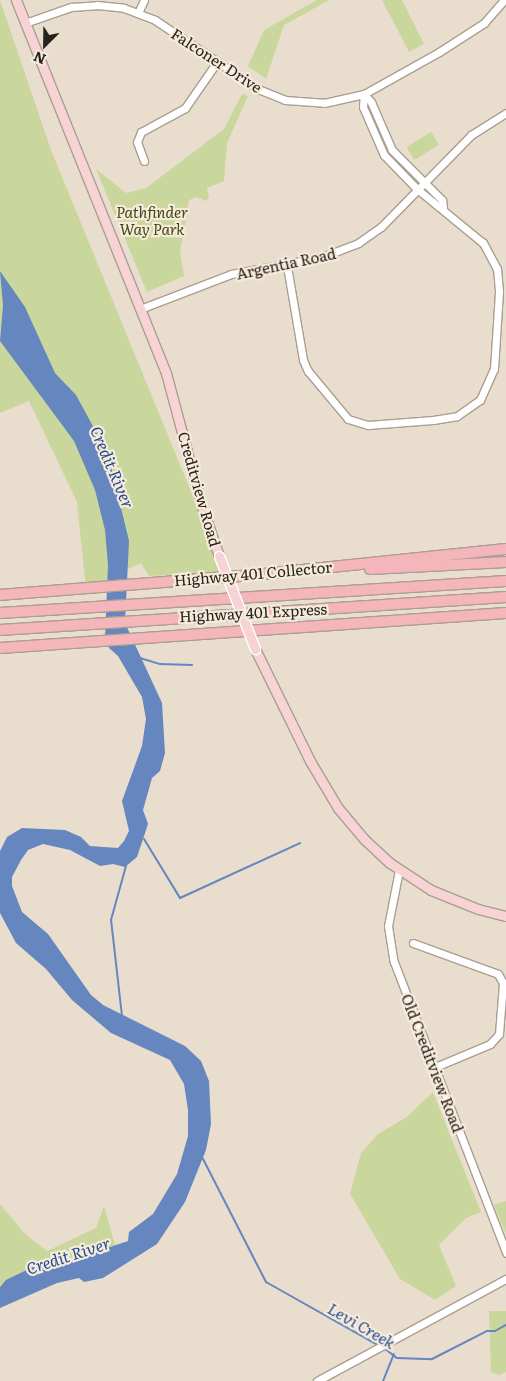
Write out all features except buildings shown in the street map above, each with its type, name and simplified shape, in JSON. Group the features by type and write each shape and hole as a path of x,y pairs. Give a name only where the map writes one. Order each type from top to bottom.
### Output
{"highway":[{"name":"Highway 401 Collector","path":"0,595 254,574 506,548"},
{"path":"254,574 506,562"},
{"name":"Highway 401 Express","path":"0,613 152,601 506,581"},
{"name":"Highway 401 Express","path":"0,630 153,618 506,597"},
{"path":"0,648 506,613"}],"main road":[{"name":"Creditview Road","path":"16,0 177,406 201,504 255,649 277,698 338,808 368,844 399,870 453,900 506,916"}],"street":[{"path":"138,12 144,0"},
{"name":"Falconer Drive","path":"25,23 60,10 87,5 112,6 138,12 258,89 285,100 324,103 364,94 470,34 504,0"},
{"path":"144,161 137,142 141,132 185,108 218,62"},
{"path":"364,94 371,102 392,150 442,200 443,207"},
{"path":"287,266 303,360 308,371 343,415 368,426 457,416 480,400 490,382 494,369 499,290 497,269 490,252 443,207 435,205 417,189 380,149 363,106 364,94"},
{"name":"Argentia Road","path":"140,309 232,274 287,266 338,253 358,243 381,227 471,134 506,113"},
{"name":"Old Creditview Road","path":"399,870 390,908 389,942 434,1067 506,1253"},
{"path":"413,943 498,974 504,983 499,1034 490,1044 434,1067"},
{"path":"321,1380 506,1279"}],"green space":[{"path":"0,0 51,150 224,572 149,576 141,563 86,589 77,502 29,401 0,413"},
{"path":"317,0 329,0 284,25 266,79 248,66 264,30"},
{"path":"382,0 402,0 424,44 409,52"},
{"name":"Pathfinder Way Park","path":"242,94 248,96 227,143 224,181 207,188 209,198 206,201 197,197 189,200 180,253 184,276 147,292 96,169 126,193 146,188 224,129"},
{"path":"431,132 439,145 414,160 406,147"},
{"path":"433,1092 481,1212 466,1218 439,1245 456,1286 435,1300 400,1279 350,1194 361,1153 378,1134 407,1117"},
{"path":"506,1201 506,1234 494,1205"},
{"path":"0,1204 26,1235 47,1251 96,1228 104,1206 115,1245 62,1263 37,1265 0,1287"},
{"path":"489,1311 506,1311 506,1372 499,1375 491,1372"}],"water":[{"name":"Credit River","path":"0,271 25,307 55,373 76,395 108,454 129,541 125,623 162,703 165,753 160,771 152,778 143,810 148,824 137,857 125,867 113,864 100,866 70,850 43,844 28,850 12,877 12,886 22,912 48,934 91,995 103,1005 185,1046 201,1061 209,1081 211,1124 206,1150 185,1202 157,1244 103,1278 84,1282 79,1278 57,1283 0,1308 0,1287 6,1280 37,1265 62,1263 128,1241 129,1232 153,1214 177,1174 188,1136 188,1110 184,1084 170,1060 111,1033 72,1000 46,969 16,943 0,913 0,851 7,837 22,828 65,830 81,837 90,846 118,848 124,841 129,831 122,801 142,746 146,719 142,697 118,656 109,648 105,637 108,565 105,530 95,490 74,441 0,341 3,306"}],"waterway":[{"path":"140,658 160,664 192,665"},
{"path":"144,839 180,898 300,843"},
{"name":"Credit River","path":"122,1016 111,920 126,866"},
{"path":"201,1155 266,1282 378,1345"},
{"name":"Levi Creek","path":"384,1348 397,1358 432,1359 487,1331 495,1331 506,1325"},
{"path":"383,1381 394,1354"}]}
